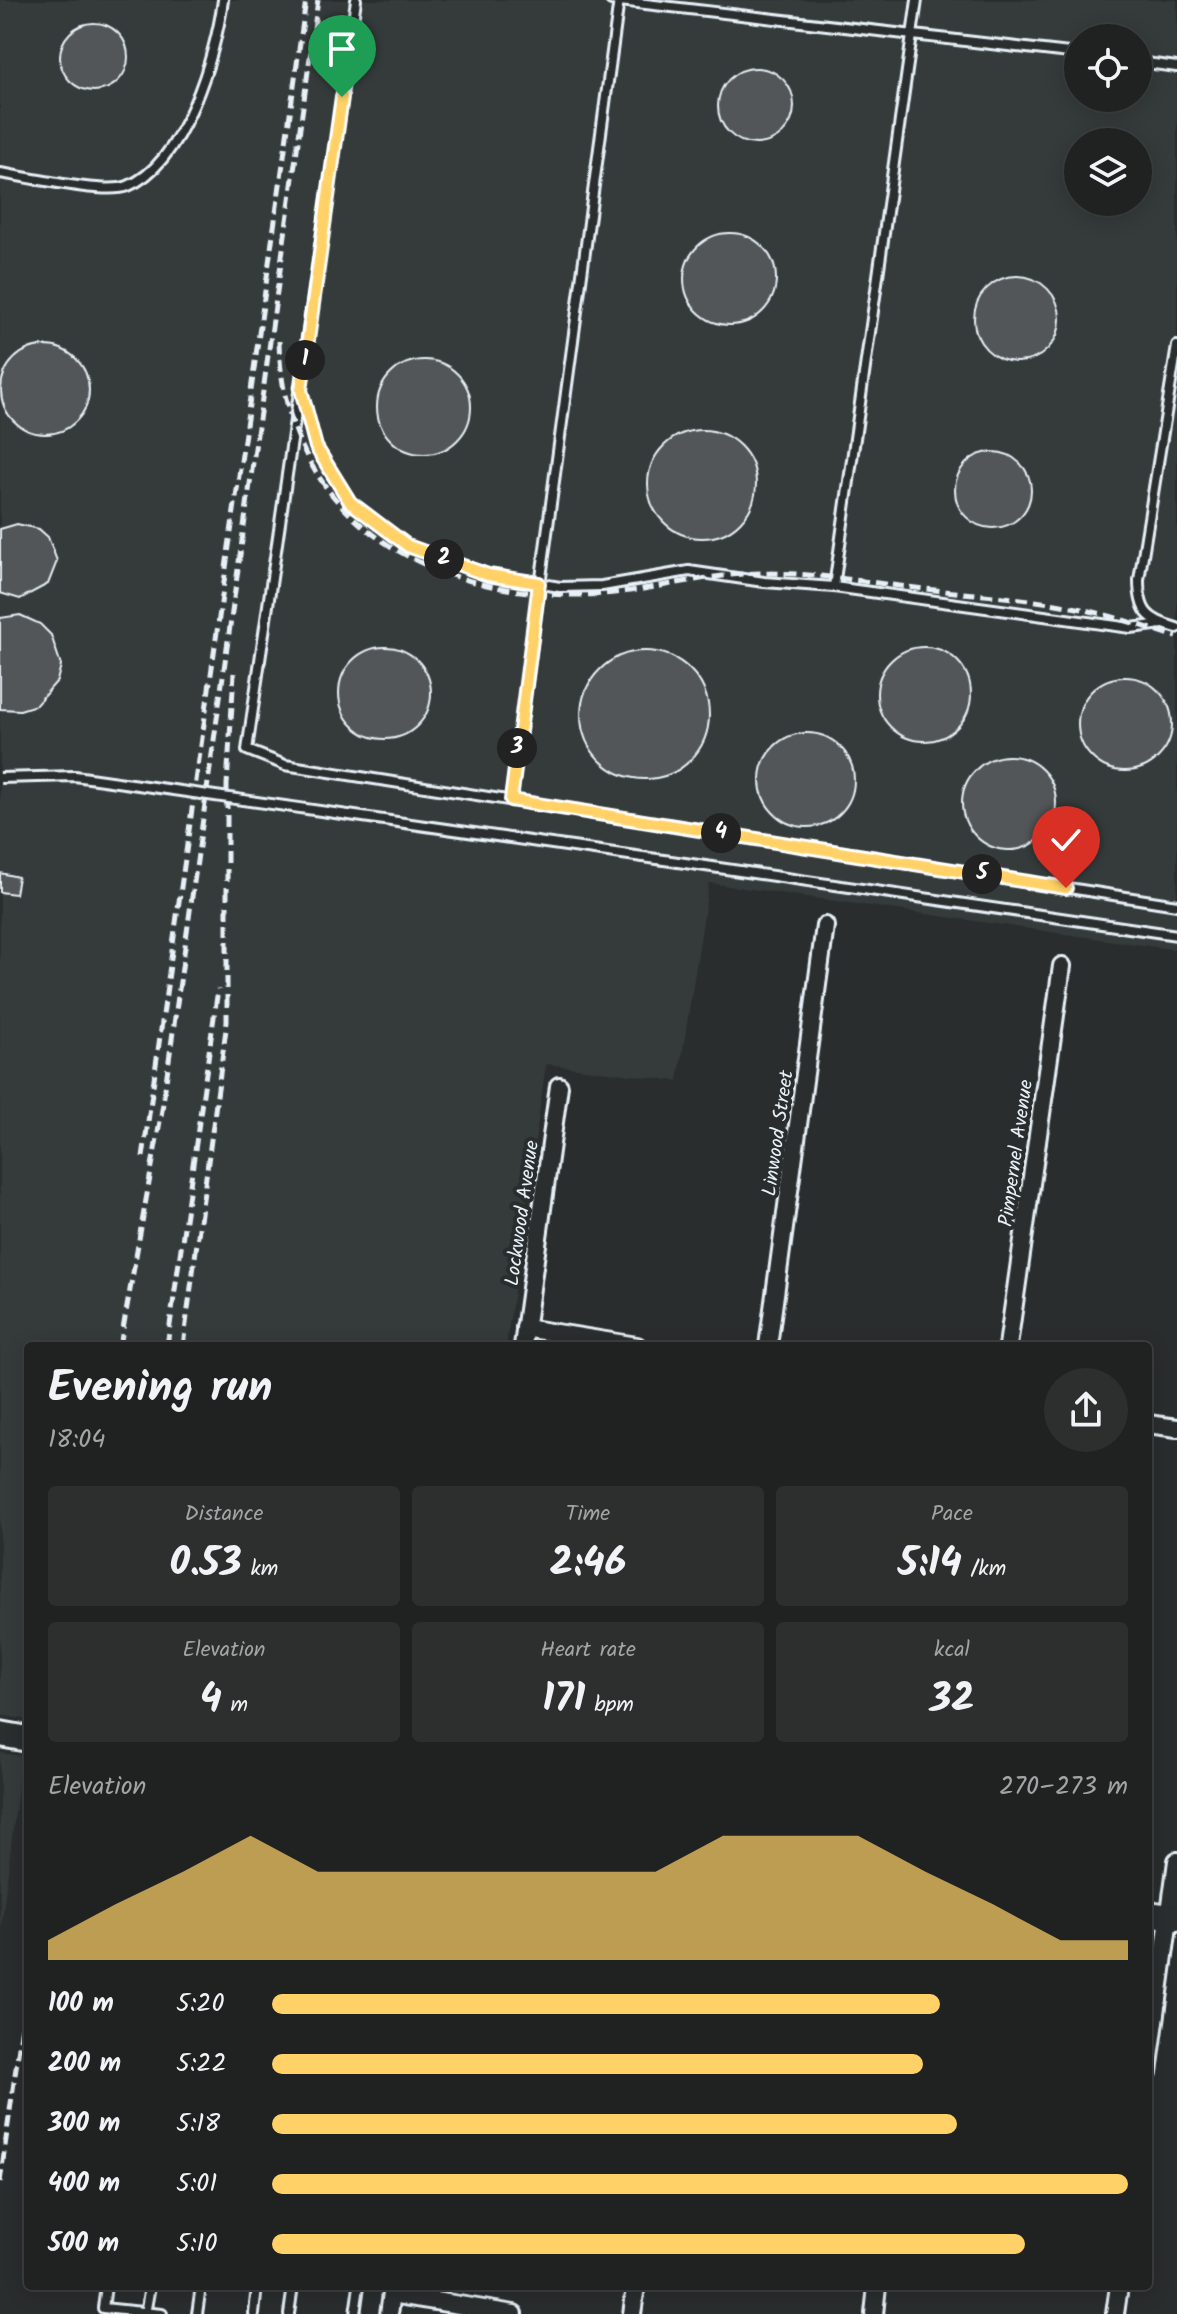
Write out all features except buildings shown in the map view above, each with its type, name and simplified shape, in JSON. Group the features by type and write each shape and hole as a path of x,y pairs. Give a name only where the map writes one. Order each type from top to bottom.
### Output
{"main road":[{"path":"0,1734 24,1738"}],"street":[{"name":"Linwood Street","path":"769,1342 825,926"},
{"name":"Pimpernel Avenue","path":"1009,1342 1062,966"},
{"name":"Lockwood Avenue","path":"523,1342 559,1086"},
{"path":"525,1328 612,1342"},
{"path":"1152,1425 1177,1428"},
{"path":"1152,2035 1165,1916 1177,1861"},
{"path":"389,2314 393,2290 514,2314"},
{"path":"632,2314 635,2290"},
{"path":"874,2314 877,2290"},
{"path":"1115,2314 1118,2290"}],"lane":[{"path":"0,173 105,188 127,187 145,176 162,157 201,92 213,58 223,0"},
{"path":"356,0 247,750 285,765 1177,905"},
{"path":"834,587 917,0"},
{"path":"511,800 616,1 1064,52"},
{"path":"1152,64 1177,67"},
{"path":"1177,346 1139,580 1139,602 1156,622 1177,628"},
{"path":"301,390 316,447 350,502 408,546 488,575 560,587 602,586 689,571 764,582 834,587 1131,628 1163,624"},
{"path":"0,778 75,776 1177,935"},
{"path":"106,2290 103,2311 162,2314"},
{"path":"145,2313 149,2290"},
{"path":"197,2314 200,2290"},
{"path":"254,2314 257,2290"},
{"path":"289,2314 292,2290"},
{"path":"355,2314 358,2290"}],"shaded area":[{"path":"0,0 1177,0 1177,950 709,883 678,1081 546,1064 507,1342 24,1342 24,1719 0,1715"},
{"path":"0,1753 22,1756 0,1936"}],"railway":[{"path":"143,1157 306,0"},
{"path":"121,1342 162,1110 318,0"},
{"path":"279,341 286,401 305,453 333,497 370,532 415,560 465,579 520,591 579,595 626,592 742,574 803,574 1053,604 1099,613 1177,637"},
{"path":"184,1342 227,1022 227,785 234,673"},
{"path":"168,1342 218,989"},
{"path":"0,2182 24,2011"}],"route":[{"path":"342,97 301,390 316,447 350,502 408,546 488,575 539,583 511,800 1066,888"}]}
